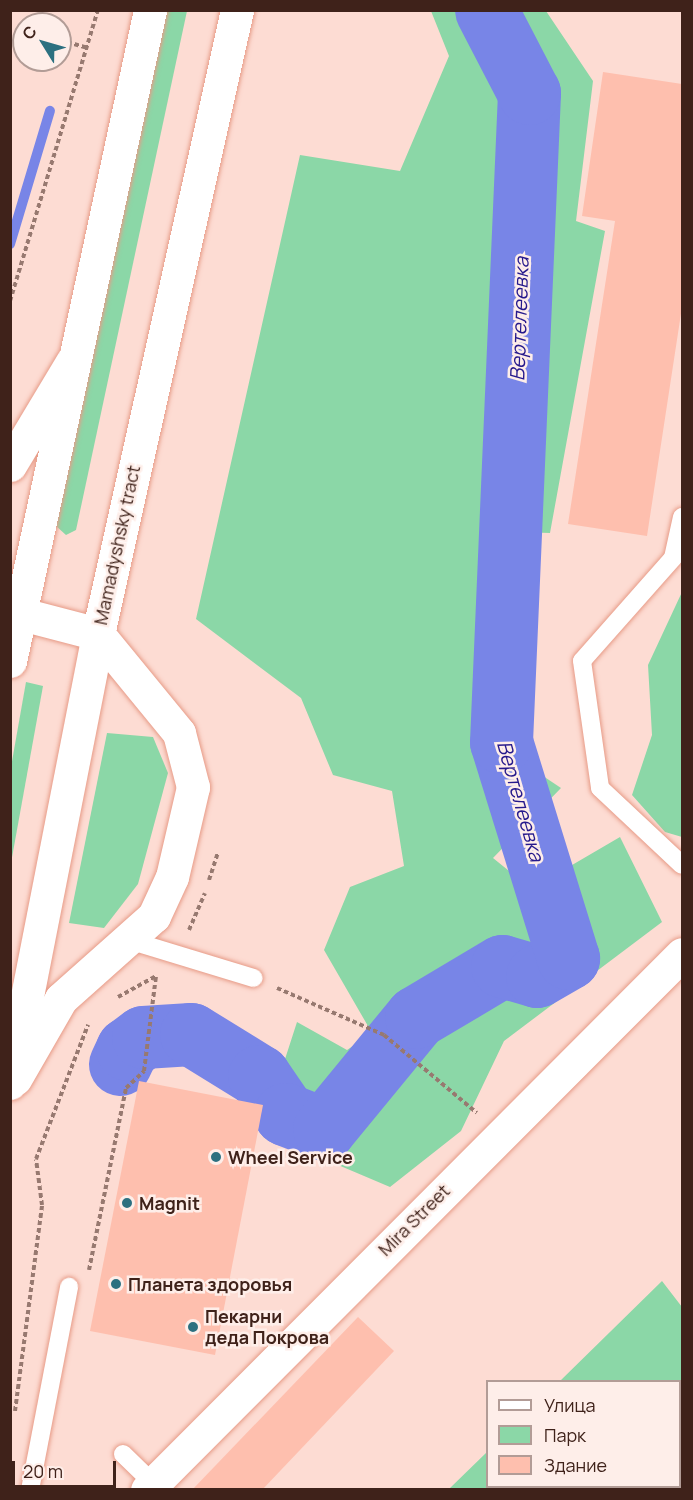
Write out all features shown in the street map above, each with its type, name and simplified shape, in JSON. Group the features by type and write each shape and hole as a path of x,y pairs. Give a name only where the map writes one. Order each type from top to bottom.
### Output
{"main road":[{"path":"10,661 15,612 77,353 150,10"},
{"name":"Mamadyshsky tract","path":"10,1083 98,634 237,10"},
{"path":"10,465 77,353"},
{"path":"10,1089 61,999 132,941 154,916 172,877 193,787 179,734 98,634 15,612"},
{"name":"Mira Street","path":"153,1487 499,1134 682,954"}],"lane":[{"path":"682,517 673,558 582,661 600,788 682,865"},
{"path":"132,941 254,978"},
{"path":"30,1490 69,1287"},
{"path":"123,1454 153,1487"}],"path":[{"path":"10,301 98,10"},
{"path":"72,43 88,48"},
{"path":"106,1003 169,969 200,909 218,852"},
{"path":"69,1287 85,1287 126,1088 144,1071 156,976"},
{"path":"254,978 384,1035 416,1058 499,1134"},
{"path":"14,1420 42,1205 36,1159 91,1018"}],"green space":[{"path":"166,11 187,11 76,530 66,535 56,526"},
{"path":"431,11 546,11 593,81 576,221 605,231 550,533 519,532 513,756 561,788 493,858 531,889 620,837 662,922 504,1041 461,1131 390,1187 291,1145 276,1087 297,1022 347,1050 372,1033 324,950 350,887 404,866 392,791 333,775 301,698 196,619 300,155 400,171 449,56"},
{"path":"682,592 682,837 665,832 632,795 652,735 648,665"},
{"path":"26,682 43,686 11,863 11,767"},
{"path":"107,733 153,737 168,773 138,884 104,928 69,923"},
{"path":"662,1281 682,1307 682,1489 449,1489 486,1453 486,1488 681,1488 681,1380 561,1380"}],"building":[{"path":"603,72 682,84 682,307 647,536 568,524 615,221 582,216"},
{"path":"139,1081 263,1105 215,1355 90,1331"},
{"path":"358,1317 394,1351 262,1490 192,1490"}],"waterway":[{"name":"Вертелеевка","path":"120,1064 127,1049 143,1037 191,1034 259,1076 285,1114 324,1129 416,1017 502,966 537,976 568,958 501,742 529,93 486,10"},
{"path":"10,244 50,111"}],"place":[{"name":"Wheel Service","path":"216,1157"},
{"name":"Magnit","path":"127,1203"},
{"name":"Планета здоровья","path":"116,1284"},
{"name":"Пекарни деда Покрова","path":"193,1327"}]}
